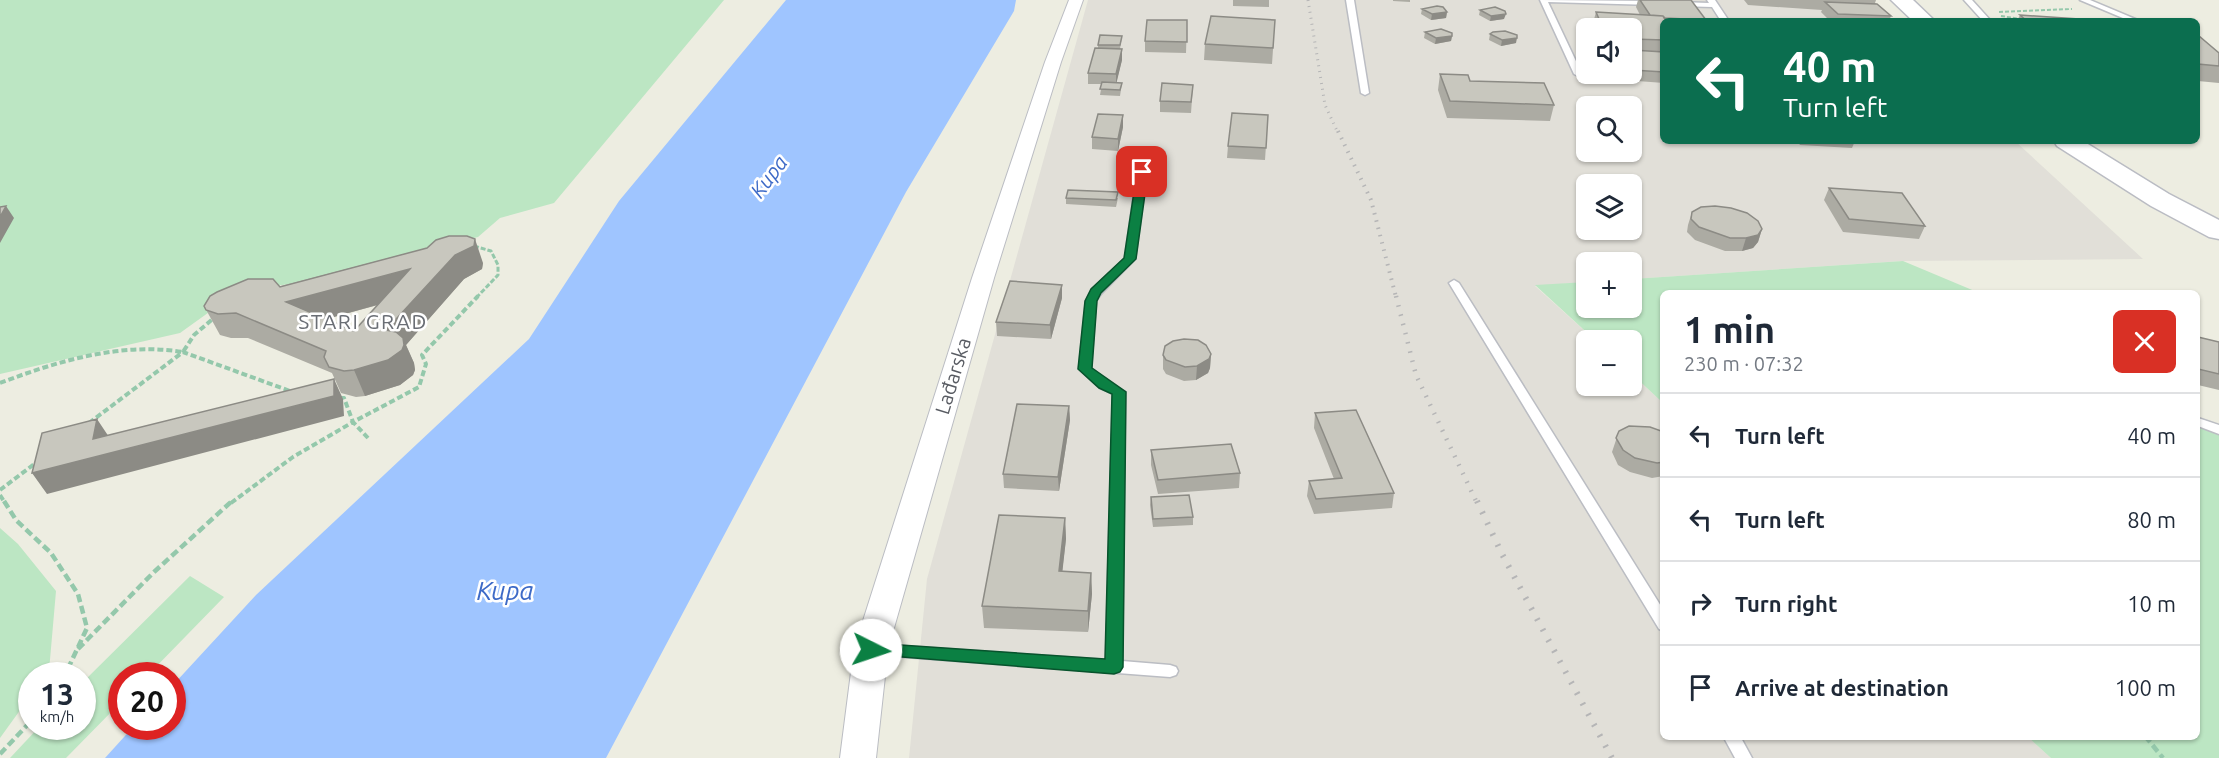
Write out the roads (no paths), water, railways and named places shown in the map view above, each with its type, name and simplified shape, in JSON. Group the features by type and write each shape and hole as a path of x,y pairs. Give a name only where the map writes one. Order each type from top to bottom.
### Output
{"main road":[{"path":"1901,0 1922,18"},
{"path":"2071,144 2141,189 2219,231"}],"street":[{"name":"Lađarska","path":"858,758 871,650 983,278 1053,62 1076,0"}],"lane":[{"path":"1350,0 1365,93"},
{"path":"1968,0 1985,18"},
{"path":"2084,0 2129,18"},
{"path":"1576,70 1544,1 1657,4"},
{"path":"1668,4 1712,2 1723,18"},
{"path":"1114,667 1119,392 1104,385 1085,369 1091,301 1096,292 1130,259 1142,172"},
{"path":"1454,283 1660,618"},
{"path":"2200,423 2219,430"},
{"path":"871,650 1170,670"},
{"path":"1733,740 1744,758"}],"water":[{"name":"Kupa","path":"786,0 1016,0 1014,11 906,192 606,758 105,758 121,740 186,740 186,671 256,595 529,339 619,201"}],"railway":[{"path":"1308,0 1325,105 1338,133"},
{"path":"1338,131 1371,200 1396,297"},
{"path":"1396,296 1416,375 1477,503"},
{"path":"1477,501 1502,554 1612,758"}],"district":[{"name":"STARI GRAD","path":"363,322"}]}
